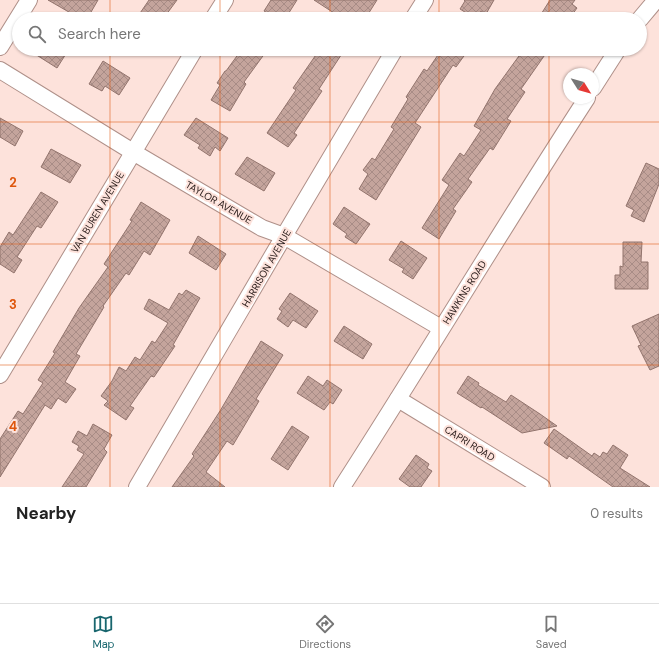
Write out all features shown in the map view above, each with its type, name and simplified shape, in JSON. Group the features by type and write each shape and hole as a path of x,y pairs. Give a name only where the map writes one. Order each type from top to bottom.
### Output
{"street":[{"path":"217,12 225,0"},
{"path":"417,12 425,0"},
{"path":"646,12 656,0"},
{"path":"20,12 26,1"},
{"path":"0,47 12,26"},
{"name":"VAN BUREN AVENUE","path":"0,376 191,56"},
{"name":"HARRISON AVENUE","path":"137,487 391,56"},
{"path":"599,79 614,56"},
{"name":"TAYLOR AVENUE","path":"0,70 133,152 262,228 284,236 441,328"},
{"name":"HAWKINS ROAD","path":"342,487 548,157 583,104"},
{"name":"CAPRI ROAD","path":"398,399 542,487"}],"building":[{"path":"48,0 98,0 91,12 69,12"},
{"path":"149,0 177,0 168,12 141,12"},
{"path":"271,0 297,0 289,12 264,11"},
{"path":"314,0 377,0 369,12 332,12"},
{"path":"464,0 494,0 487,12 465,12 460,9 465,1"},
{"path":"550,0 575,0 572,4 577,8 574,12 542,12"},
{"path":"38,56 65,56 57,68"},
{"path":"237,56 263,56 244,82 246,84 230,111 211,100 220,85 217,83"},
{"path":"315,56 340,56 319,89 322,91 294,133 297,135 288,147 267,133 296,90 293,88"},
{"path":"437,56 464,56 456,67 453,65 415,123 421,127 376,200 359,189 368,174 363,170 372,158 375,160 394,129 391,127 408,99 406,97 424,69 427,71"},
{"path":"519,56 544,56 521,89 525,92 507,119 511,121 493,150 490,148 468,179 472,182 453,209 456,211 439,239 422,228 449,185 442,180 460,153 464,156 481,130 474,126 495,89"},
{"path":"103,61 130,78 119,95 105,86 102,91 89,84"},
{"path":"0,118 23,131 15,146 0,137"},
{"path":"196,118 228,138 220,151 215,147 210,156 198,148 200,145 184,135"},
{"path":"51,149 81,165 70,183 41,167"},
{"path":"247,157 275,173 264,191 235,174"},
{"path":"646,163 659,169 659,184 644,222 631,216 634,210 626,206"},
{"path":"41,192 58,202 41,228 37,226 17,257 22,260 14,273 0,264 0,247 9,232 13,235"},
{"path":"141,202 170,220 150,255 144,251 129,275 126,273 103,306 104,307 76,354 80,356 65,382 76,389 66,403 58,398 51,409 45,405 0,477 0,439 18,411 23,414 43,383 38,380 55,353 53,352 79,308 108,267 104,264 132,221 130,220"},
{"path":"344,207 370,224 356,244 345,237 347,234 333,224"},
{"path":"198,236 226,254 216,270 189,253"},
{"path":"401,241 427,258 413,279 402,272 404,269 389,260"},
{"path":"623,242 642,242 641,262 648,262 648,289 615,289 615,275 620,275 620,266 623,267"},
{"path":"186,290 200,298 173,345 175,346 154,377 151,376 130,406 134,408 126,420 104,405 108,401 101,396 112,381 119,367 126,371 135,357 140,360 152,341 155,343 168,323 144,309 149,299 169,310 179,293 182,295"},
{"path":"290,293 318,311 306,328 293,320 288,327 277,319 282,311 279,309"},
{"path":"659,314 659,366 650,370 638,346 641,345 632,326"},
{"path":"344,326 372,344 363,359 334,341"},
{"path":"261,341 283,355 256,399 259,401 233,445 227,441 206,472 225,487 172,487 194,456 192,454 220,411"},
{"path":"308,376 323,386 327,380 342,390 333,404 330,402 324,410 297,393"},
{"path":"468,376 479,383 478,385 506,402 511,395 557,426 522,433 457,393"},
{"path":"93,424 112,435 104,449 107,452 86,487 62,487 84,454 77,450 79,446 72,442 78,431 87,436"},
{"path":"292,426 309,437 288,470 271,459"},
{"path":"554,429 592,456 594,453 600,457 603,452 607,454 613,445 628,455 620,468 650,487 613,487 569,456 567,459 544,443"},
{"path":"416,455 429,464 427,468 432,471 421,487 410,487 399,479"}]}
